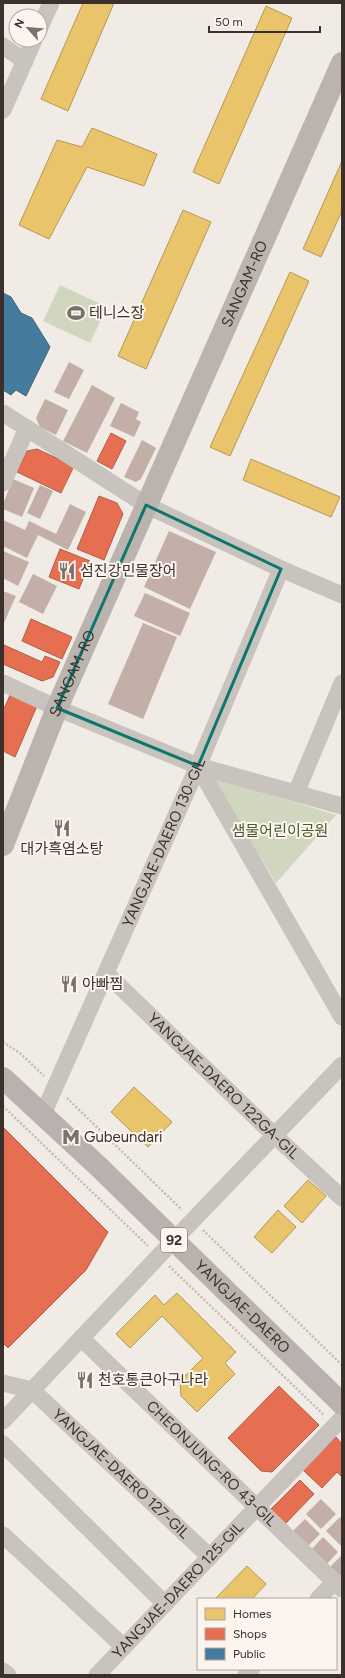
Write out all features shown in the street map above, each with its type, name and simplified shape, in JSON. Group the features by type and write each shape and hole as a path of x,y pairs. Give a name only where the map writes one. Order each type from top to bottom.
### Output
{"main road":[{"name":"YANGJAE-DAERO","path":"3,1078 43,1114 342,1404"}],"street":[{"path":"3,46 25,61"},
{"path":"3,110 31,48"},
{"name":"SANGAM-RO","path":"3,845 57,708 342,63"},
{"path":"3,413 146,505 281,569 342,595"},
{"path":"3,483 26,428"},
{"name":"YANGJAE-DAERO 130-GIL","path":"43,1114 198,766 281,569"},
{"path":"3,683 57,708 198,766 342,806"},
{"path":"296,793 342,683"},
{"path":"198,766 342,1017"},
{"name":"YANGJAE-DAERO 122GA-GIL","path":"106,973 274,1135 342,1198"},
{"path":"3,1421 342,1065"},
{"name":"CHEONJUNG-RO 43-GIL","path":"81,1338 338,1585"},
{"path":"3,1383 32,1390"},
{"name":"YANGJAE-DAERO 127-GIL","path":"32,1390 210,1557"},
{"name":"YANGJAE-DAERO 125-GIL","path":"97,1675 339,1422"},
{"path":"3,1444 165,1604"},
{"path":"3,1535 124,1647"},
{"path":"319,1598 338,1585"},
{"path":"3,1670 8,1675"}],"path":[{"path":"3,1042 22,1054 342,1365"},
{"path":"3,1106 159,1256 339,1422"}],"highlighted area":[{"path":"146,505 281,569 198,766 57,708"}],"green space":[{"name":"테니스장","path":"60,285 107,307 90,343 43,321"},
{"name":"샘물어린이공원","path":"212,777 336,815 276,883"}],"building: Homes":[{"path":"83,3 114,3 68,111 41,99"},
{"path":"266,6 292,18 219,184 193,172"},
{"path":"92,128 157,154 144,186 87,167 49,239 19,225 57,140 82,147"},
{"path":"342,161 342,211 321,257 303,249"},
{"path":"183,210 211,222 146,369 118,356"},
{"path":"290,272 309,281 230,456 210,447"},
{"path":"251,459 340,497 331,517 243,480"},
{"path":"134,1087 172,1122 148,1147 111,1112"},
{"path":"308,1180 326,1196 302,1223 284,1206"},
{"path":"278,1210 296,1227 272,1253 254,1237"},
{"path":"177,1293 236,1352 225,1363 235,1374 197,1412 181,1396 180,1381 203,1358 162,1316 130,1348 116,1334 155,1295 164,1305"},
{"path":"247,1566 266,1584 253,1598 216,1598"}],"building: Shops":[{"path":"111,433 126,441 112,469 97,461"},
{"path":"37,449 74,466 61,493 17,472 27,451"},
{"path":"99,496 117,503 123,514 104,560 77,549"},
{"path":"60,549 90,561 79,589 49,577"},
{"path":"31,619 72,637 62,659 22,641"},
{"path":"4,645 42,662 45,656 60,662 53,677 42,681 3,664"},
{"path":"10,695 37,706 15,757 3,751 3,706 5,707"},
{"path":"3,1127 108,1232 86,1270 8,1348 3,1343"},
{"path":"279,1386 319,1425 272,1472 261,1471 228,1438"},
{"path":"336,1437 342,1444 342,1477 337,1472 322,1488 303,1470"},
{"path":"300,1480 314,1494 285,1524 271,1509"}],"building: Public":[{"path":"3,293 11,297 21,313 32,318 50,347 26,396 16,390 11,395 3,390"}],"building: Other":[{"path":"69,362 84,370 69,399 54,392"},
{"path":"92,385 115,398 87,453 63,441"},
{"path":"45,399 68,410 56,435 40,427 36,418"},
{"path":"121,403 139,412 136,419 141,422 134,437 110,426"},
{"path":"142,440 156,448 141,479 136,482 124,477"},
{"path":"13,479 34,488 22,517 3,509 3,504"},
{"path":"40,485 53,491 40,519 27,513"},
{"path":"70,504 86,512 68,550 38,535 27,558 3,546 3,520 25,530 29,521 56,534"},
{"path":"169,531 216,552 190,609 144,587"},
{"path":"3,551 29,562 18,586 3,578"},
{"path":"33,574 57,586 43,614 19,602"},
{"path":"3,591 16,596 3,625"},
{"path":"145,593 190,613 180,636 134,616"},
{"path":"143,623 177,637 143,719 108,704"},
{"path":"321,1499 336,1514 321,1529 306,1514"},
{"path":"340,1517 342,1518 341,1546 326,1531"},
{"path":"305,1519 320,1534 305,1549 290,1534"},
{"path":"323,1537 338,1552 324,1567 309,1552"},
{"path":"342,1555 342,1574 340,1576 330,1567"}],"place":[{"name":"테니스장","path":"76,313"},
{"name":"섬진강민물장어","path":"67,571"},
{"name":"대가흑염소탕","path":"62,828"},
{"name":"아빠찜","path":"69,984"},
{"name":"Gubeundari","path":"71,1137"},
{"name":"천호통큰아구나라","path":"85,1380"}]}
